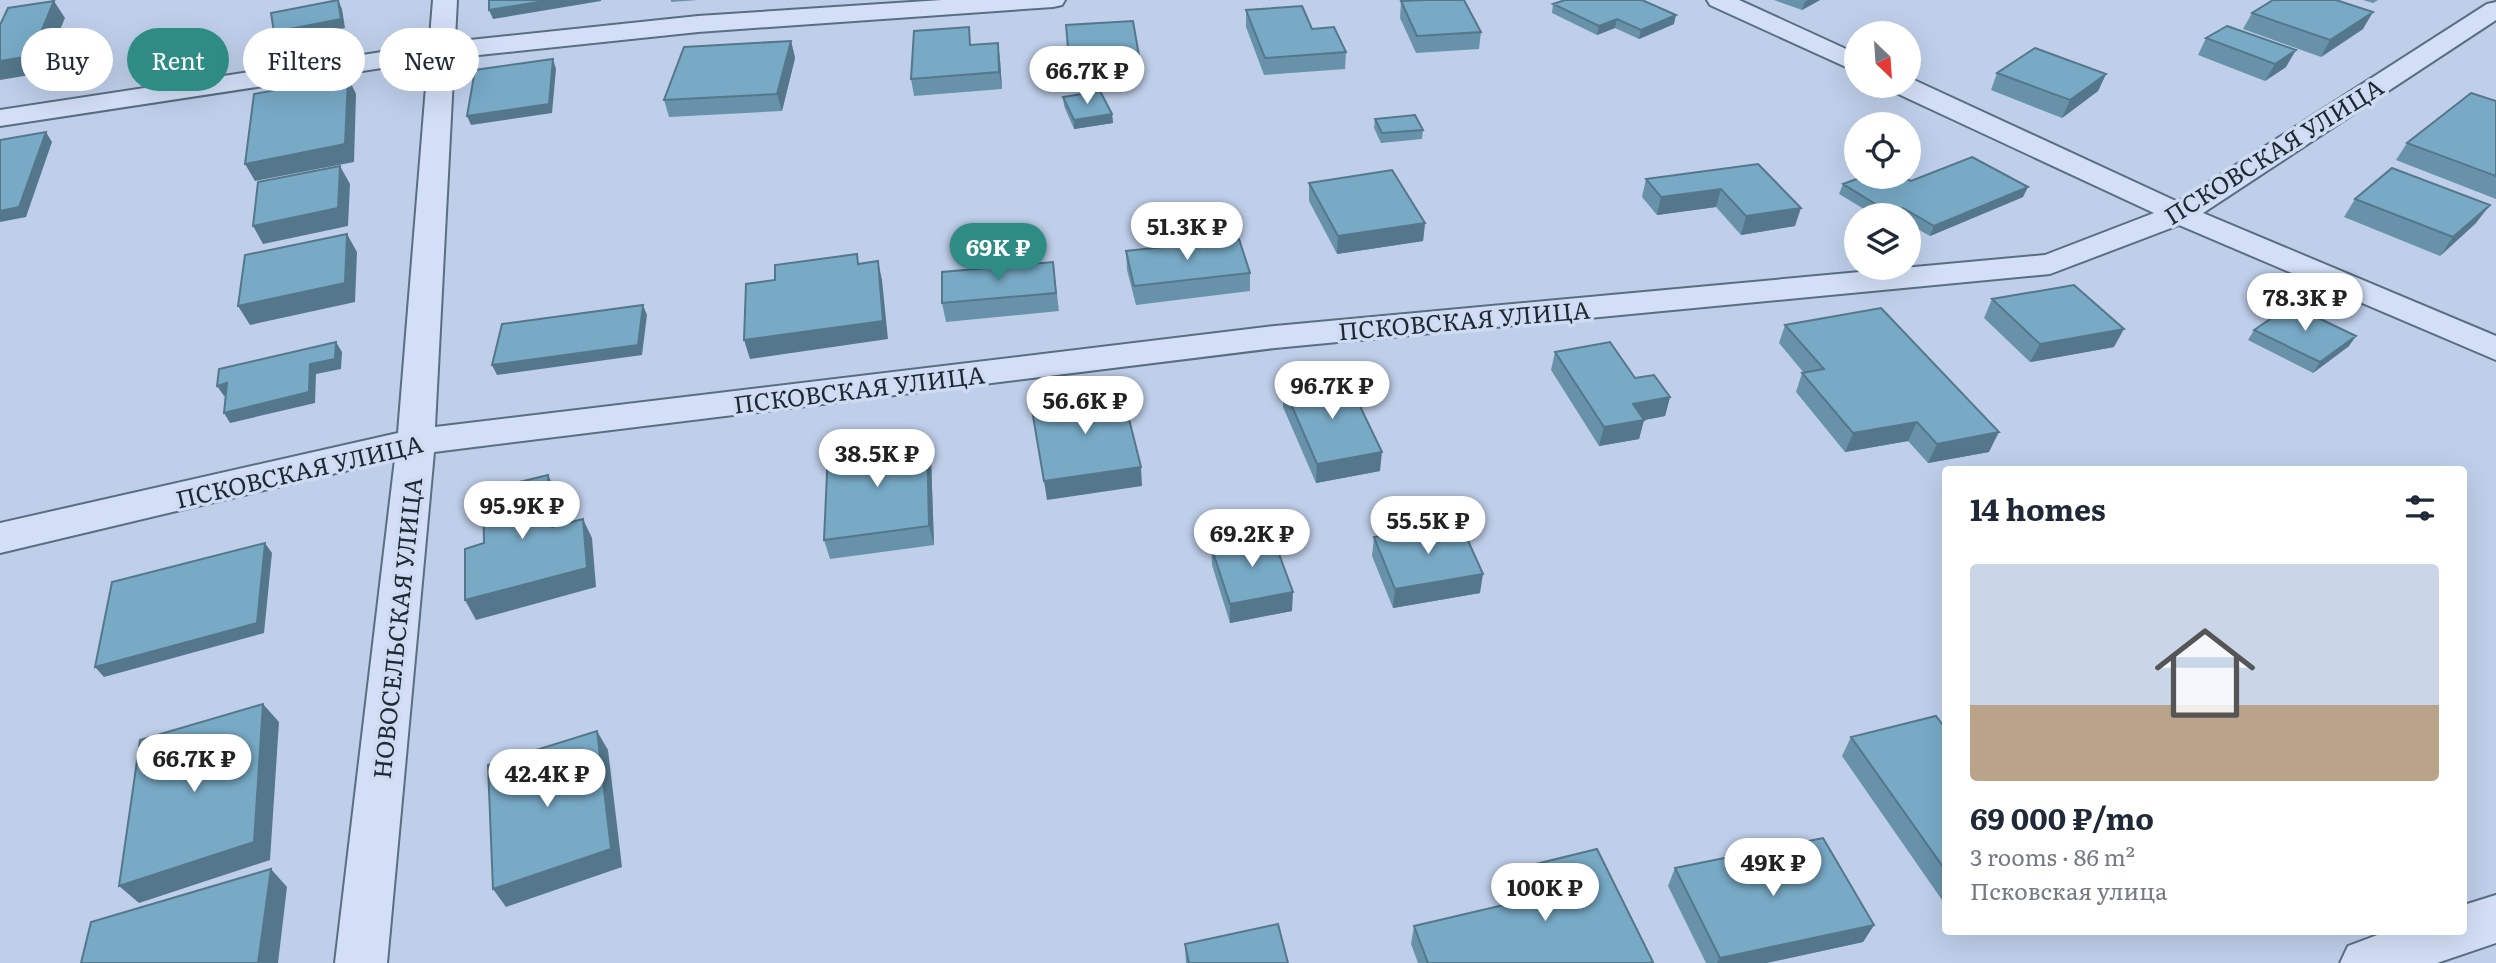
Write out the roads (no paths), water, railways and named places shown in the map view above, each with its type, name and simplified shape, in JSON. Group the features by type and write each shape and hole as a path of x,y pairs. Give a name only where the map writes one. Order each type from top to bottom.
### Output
{"street":[{"name":"НОВОСЕЛЬСКАЯ УЛИЦА","path":"443,28 445,0"},
{"path":"479,47 698,24 1053,0"},
{"path":"1719,0 1844,58"},
{"name":"ПСКОВСКАЯ УЛИЦА","path":"0,538 416,442 1275,337 2050,264 2180,214 2496,9"},
{"path":"0,118 379,60"},
{"name":"НОВОСЕЛЬСКАЯ УЛИЦА","path":"361,963 416,442 438,91"},
{"path":"1922,94 2180,214 2496,349"},
{"path":"2467,928 2496,919"},
{"path":"2366,963 2447,935"}]}
